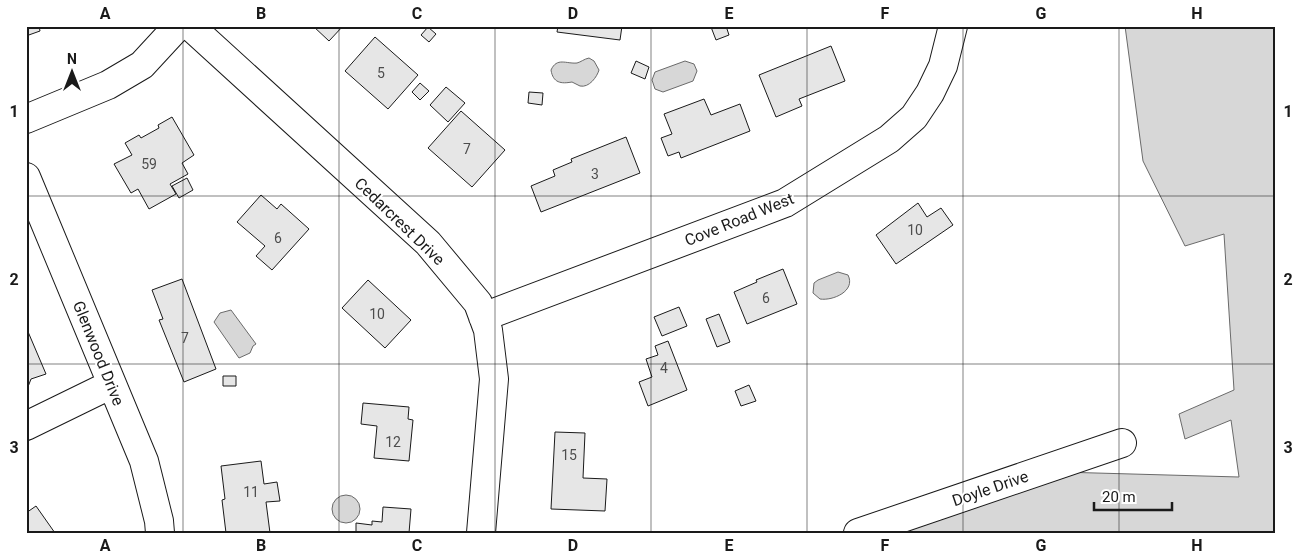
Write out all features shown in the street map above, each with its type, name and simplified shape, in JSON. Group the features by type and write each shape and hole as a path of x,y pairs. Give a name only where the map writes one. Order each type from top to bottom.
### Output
{"street":[{"path":"26,119 108,85 142,65 178,26"},
{"name":"Cedarcrest Drive","path":"190,26 428,244 478,303 488,330 494,379 481,533"},
{"name":"Cove Road West","path":"483,317 785,203 889,139 914,116 930,94 943,66 953,26"},
{"name":"Glenwood Drive","path":"26,177 144,461 159,521 160,533"},
{"path":"26,426 112,384"},
{"name":"Doyle Drive","path":"858,533 1122,443"}],"shaded area":[{"path":"1125,26 1276,26 1276,533 902,533 1060,472 1239,477 1231,420 1185,439 1179,414 1234,390 1224,234 1185,246 1143,161"},
{"path":"589,58 594,61 599,70 589,84 580,86 572,82 561,83 552,74 553,66 559,62 577,63"},
{"path":"685,61 694,64 697,71 693,81 663,92 655,89 652,80 655,72"},
{"path":"838,272 848,275 850,281 849,286 842,294 837,297 820,299 813,293 814,283"},
{"path":"231,310 256,344 250,353 239,358 214,322 220,313"},
{"path":"346,495 356,499 360,509 356,519 346,523 336,519 332,509 336,499"}],"building":[{"path":"26,26 39,26 40,31 26,36"},
{"path":"313,26 343,26 329,41"},
{"path":"558,26 622,26 620,40 557,32"},
{"path":"726,26 729,35 716,40 711,27"},
{"path":"428,27 436,34 429,42 421,35"},
{"path":"375,37 418,75 388,109 345,71"},
{"path":"831,46 845,81 799,99 802,106 776,117 759,75"},
{"path":"636,61 649,67 645,79 631,73"},
{"path":"420,83 429,91 420,100 412,92"},
{"path":"446,87 465,103 448,122 430,105"},
{"path":"529,92 543,93 542,105 528,103"},
{"path":"704,99 711,115 740,104 750,131 681,158 679,152 668,156 661,138 672,134 664,114"},
{"path":"461,111 505,150 472,187 428,148"},
{"path":"172,117 194,155 182,163 188,174 170,184 176,194 149,209 138,189 131,193 114,164 132,155 125,143 139,135 141,138 159,128 158,125"},
{"path":"626,137 640,173 541,212 531,186 555,176 553,170 572,162 571,159"},
{"path":"187,178 193,190 179,198 172,186"},
{"path":"261,195 277,209 281,204 309,229 272,270 256,256 265,246 237,222"},
{"path":"918,203 927,217 941,208 953,225 896,264 876,235"},
{"path":"783,269 797,304 747,324 734,292 757,282 756,280"},
{"path":"182,279 216,369 184,382 159,320 163,319 152,290"},
{"path":"368,280 411,320 385,348 342,308"},
{"path":"679,307 687,326 662,336 654,317"},
{"path":"719,314 730,342 717,347 706,319"},
{"path":"26,327 46,374 31,379 26,392"},
{"path":"668,341 687,390 648,406 639,382 652,377 646,359 658,355 655,346"},
{"path":"223,376 236,376 236,386 223,386"},
{"path":"749,385 756,401 741,406 735,391"},
{"path":"363,403 409,407 408,419 413,420 409,461 374,458 377,426 361,424"},
{"path":"555,432 585,433 583,478 607,479 605,511 551,509"},
{"path":"261,461 264,484 277,482 280,501 266,502 270,533 226,533 222,500 225,499 221,466"},
{"path":"36,506 55,533 26,533 26,513"},
{"path":"383,507 411,509 409,533 356,533 356,523 372,525 372,521 382,522"}]}
